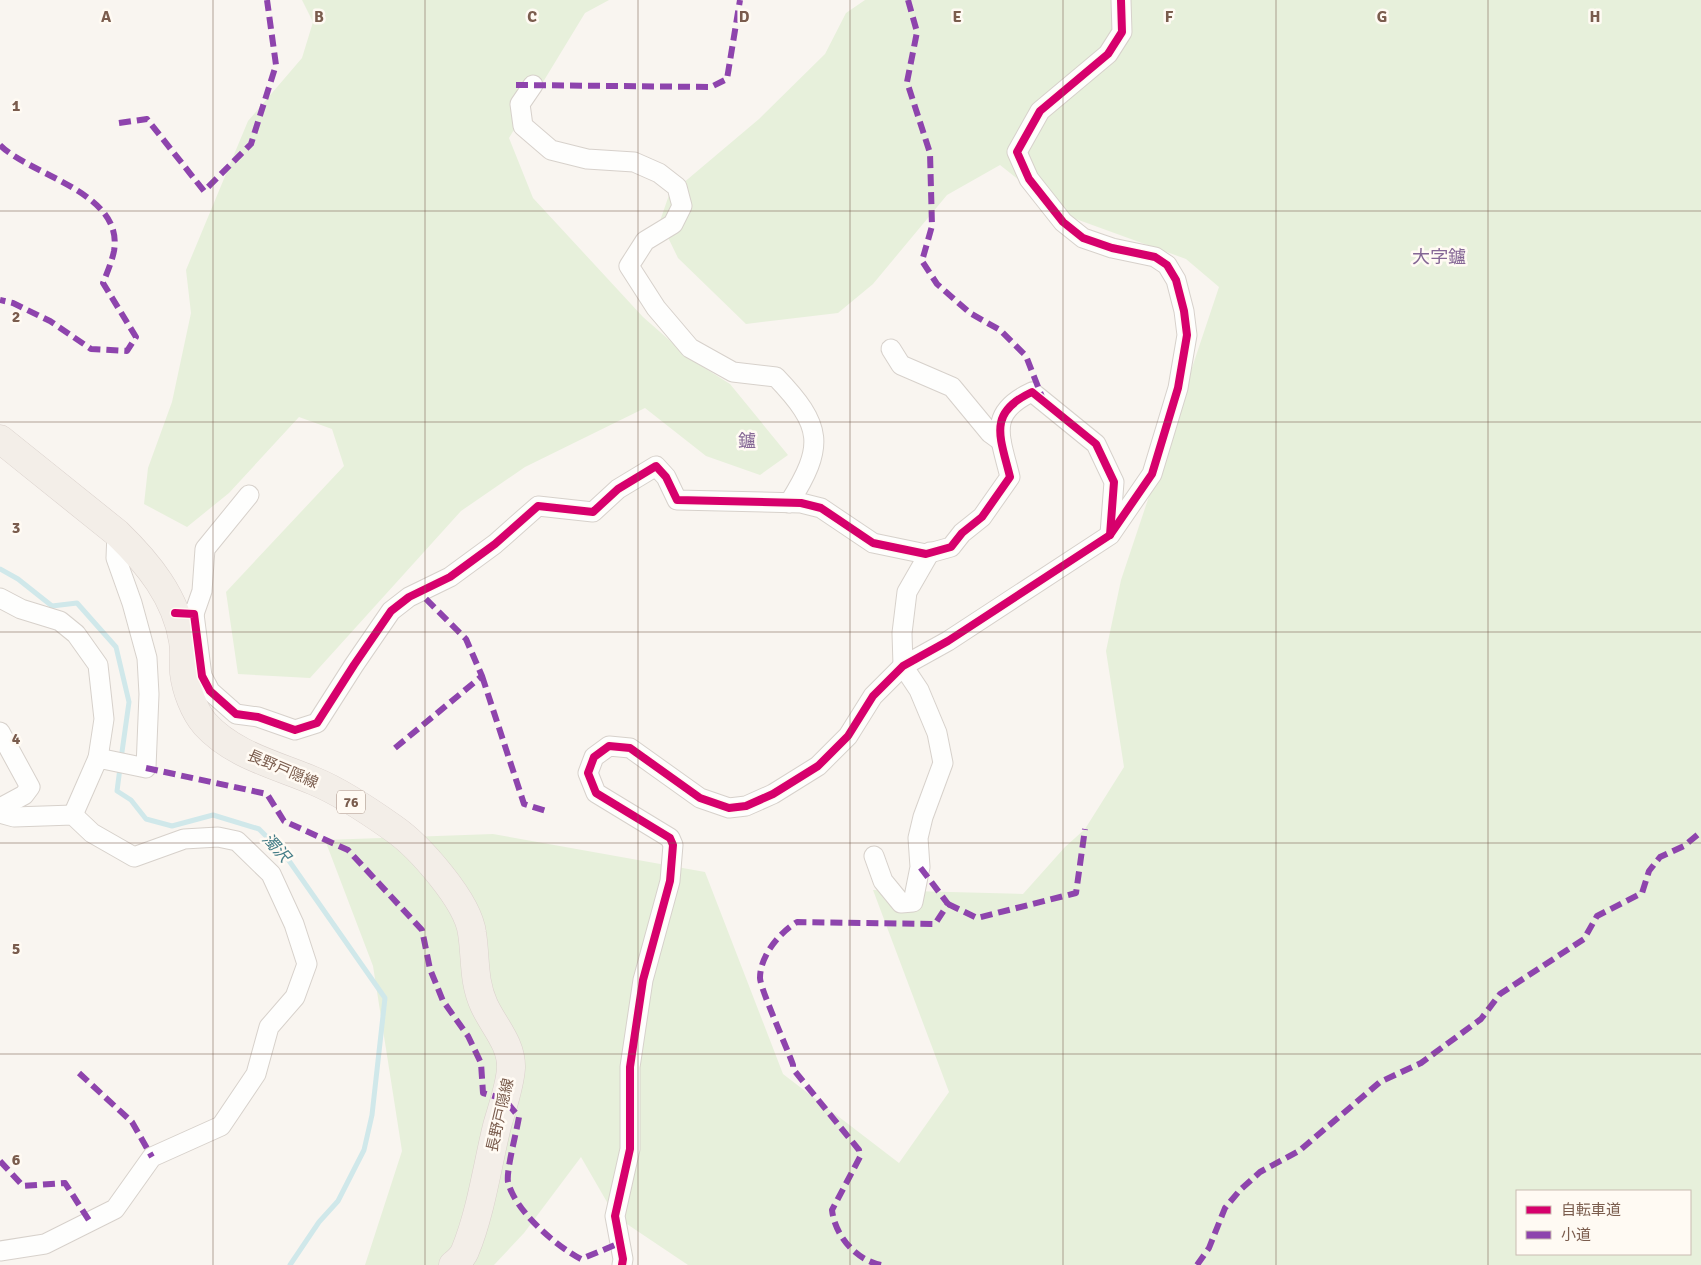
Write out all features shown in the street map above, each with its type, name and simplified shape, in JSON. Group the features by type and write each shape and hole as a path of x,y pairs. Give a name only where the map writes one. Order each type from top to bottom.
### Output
{"main road":[{"name":"長野戸隠線","path":"0,439 117,533 135,550 160,580 184,614 184,674 190,696 202,721 218,738 258,759 316,782 394,829 424,856 450,888 466,916 472,931 476,982 484,1006 503,1038 511,1066 473,1225 464,1254 454,1265"}],"street":[{"path":"622,1265 623,1259 615,1216 630,1149 630,1066 643,980 670,881 673,845 670,838 596,793 588,773 594,758 609,746 630,748 700,798 729,808 746,806 773,794 818,766 848,736 873,696 903,666 948,641 1110,535 1152,474 1178,388 1187,335 1184,312 1176,280 1167,266 1155,257 1112,248 1082,238 1063,222 1029,179 1017,152 1040,111 1108,54 1122,32 1121,0"},
{"path":"533,85 520,104 523,126 552,150 587,159 634,162 659,173 677,187 682,206 674,224 645,241 629,266 656,308 690,348 733,372 776,377 790,391 808,417 815,434 816,448 805,479 789,503"},
{"path":"891,349 901,365 952,387 990,433 1001,441"},
{"path":"249,496 205,549 202,591 184,614 202,676 210,691 236,714 258,717 295,730 317,723 391,611 409,597 450,577 495,544 538,506 592,512 618,490 656,466 666,477 677,500 789,503 820,508 873,544 926,554 951,547 962,533 982,517 1010,477 1001,441 1002,416 1015,400 1032,392 1096,444 1114,482 1110,535"},
{"path":"104,759 146,768 149,694 147,658 132,603 116,558 117,533"},
{"path":"874,856 883,881 901,903 913,902 920,867 918,838 923,817 943,763 937,733 919,690 903,666 902,634 907,592 930,552"},
{"path":"0,598 21,609 60,621 76,634 98,665 104,719 104,759 73,815"},
{"path":"0,732 30,787 24,795 0,808"},
{"path":"0,813 14,817 73,815 92,833 134,857 184,839 218,837 237,841 271,874 294,924 307,964 295,997 269,1027 256,1074 221,1126 152,1157 116,1210 45,1244 0,1251"}],"green space":[{"path":"302,0 609,0 585,13 509,138 533,198 643,317 692,360 730,384 788,455 760,475 706,456 645,408 525,467 461,511 310,678 238,674 226,592 344,466 332,429 299,417 229,493 187,527 144,504 148,468 172,402 191,313 186,270 248,121 302,58 313,22"},
{"path":"865,0 1701,0 1701,1265 688,1265 615,1216 581,1157 524,1233 494,1265 365,1265 402,1151 373,966 325,840 493,834 705,872 783,1074 899,1163 949,1092 873,890 1023,894 1065,847 1085,829 1124,767 1106,651 1121,580 1219,287 1186,259 1062,214 1000,165 947,195 873,284 838,313 746,324 678,258 660,221 669,195 759,119 825,54 846,13"}],"waterway":[{"name":"濁沢","path":"0,569 18,579 52,606 77,603 116,647 129,702 121,759"},
{"name":"濁沢","path":"120,768 117,791 131,800 146,819 172,826 213,815 259,829 285,855 385,998 372,1115 364,1150 338,1201 319,1222 290,1265"}],"marked path":[{"path":"119,123 147,119 204,191 251,144 276,65 267,0"},
{"path":"516,85 711,87 727,79 740,0"},
{"path":"908,0 917,32 907,82 930,153 932,226 922,261 937,284 970,313 1000,330 1026,356 1042,397"},
{"path":"0,145 14,156 72,188 90,200 105,214 113,231 114,251 103,283 136,337 127,351 91,349 50,321 13,303 0,300"},
{"path":"395,748 482,676 466,639 419,592"},
{"path":"482,676 524,804 546,811"},
{"path":"146,768 267,794 284,821 348,850 422,930 430,969 443,1001 468,1036 481,1063 483,1093 504,1099 519,1117 508,1177 512,1193 519,1204 549,1237 581,1259 620,1243"},
{"path":"948,904 977,918 1076,893 1085,829"},
{"path":"1197,1265 1209,1248 1225,1208 1240,1190 1260,1172 1299,1151 1380,1082 1421,1063 1481,1019 1500,994 1584,939 1597,916 1642,893 1649,871 1660,857 1684,846 1701,832"},
{"path":"881,1265 863,1258 855,1252 842,1238 837,1229 832,1210 860,1157 859,1150 793,1069 764,994 760,978 763,962 772,946 784,932 797,922 935,924 948,904 920,867"},
{"path":"79,1073 132,1122 152,1157"},
{"path":"0,1161 23,1186 65,1183 90,1222"}],"cycle path":[{"path":"622,1265 623,1259 615,1216 630,1149 630,1067 643,980 670,881 673,845 670,838 596,793 588,773 594,757 609,746 630,748 700,798 729,808 746,806 773,794 818,766 848,736 873,696 903,666 948,641 1110,535 1152,474 1178,388 1187,335 1184,311 1176,280 1167,265 1155,257 1112,248 1083,238 1063,222 1029,179 1017,152 1040,111 1108,54 1122,32 1121,0"},
{"path":"175,613 194,614 202,676 210,691 236,714 258,717 295,730 317,723 391,611 409,597 450,577 495,544 538,506 593,512 618,489 656,466 666,477 677,500 801,503 821,508 873,543 926,554 951,547 962,533 982,517 1010,477 1000,427 1008,408 1032,392 1096,444 1114,482 1110,535"}],"district":[{"name":"大字鑪","path":"1439,257"},
{"name":"鑪","path":"747,441"}]}
